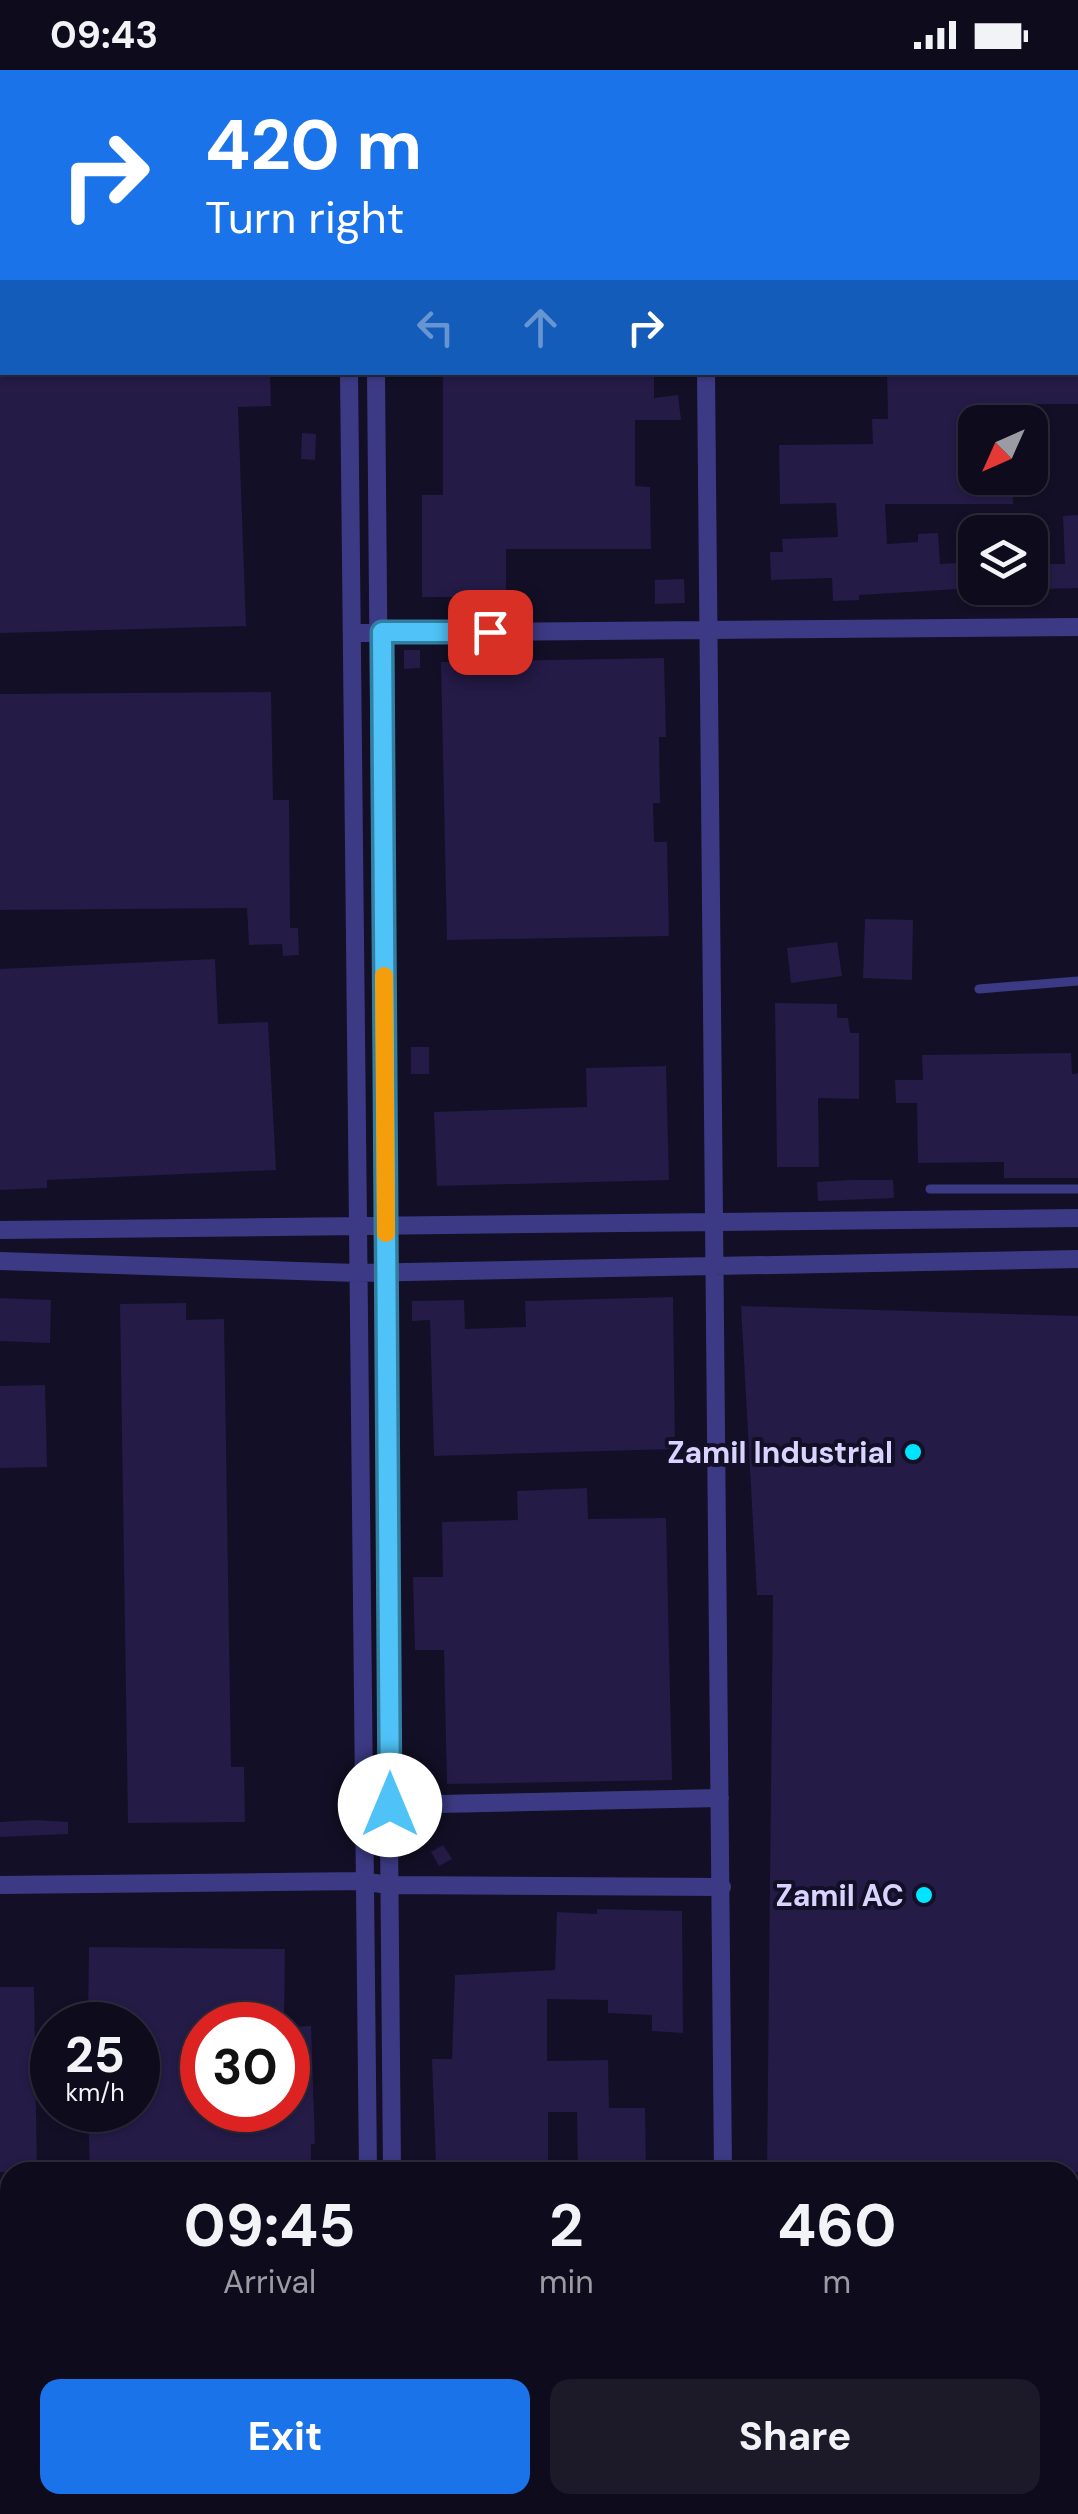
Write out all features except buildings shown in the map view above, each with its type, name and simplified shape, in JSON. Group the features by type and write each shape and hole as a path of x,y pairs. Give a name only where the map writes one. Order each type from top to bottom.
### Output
{"street":[{"path":"349,375 368,2162"},
{"path":"376,375 382,632 392,2162"},
{"path":"706,375 723,2162"},
{"path":"353,634 1078,628"},
{"path":"0,1230 1078,1218"},
{"path":"0,1260 387,1272 1078,1259"},
{"path":"390,1805 720,1798"},
{"path":"0,1884 362,1881 388,1885 722,1886"},
{"path":"352,2514 370,2514"}],"lane":[{"path":"979,988 1078,981"},
{"path":"930,1189 1078,1189"}],"slow traffic":[{"path":"384,976 386,1233"}],"place":[{"name":"Zamil Industrial","path":"913,1452"},
{"name":"Zamil AC","path":"924,1895"}],"route":[{"path":"390,1805 382,632 490,632"}]}
